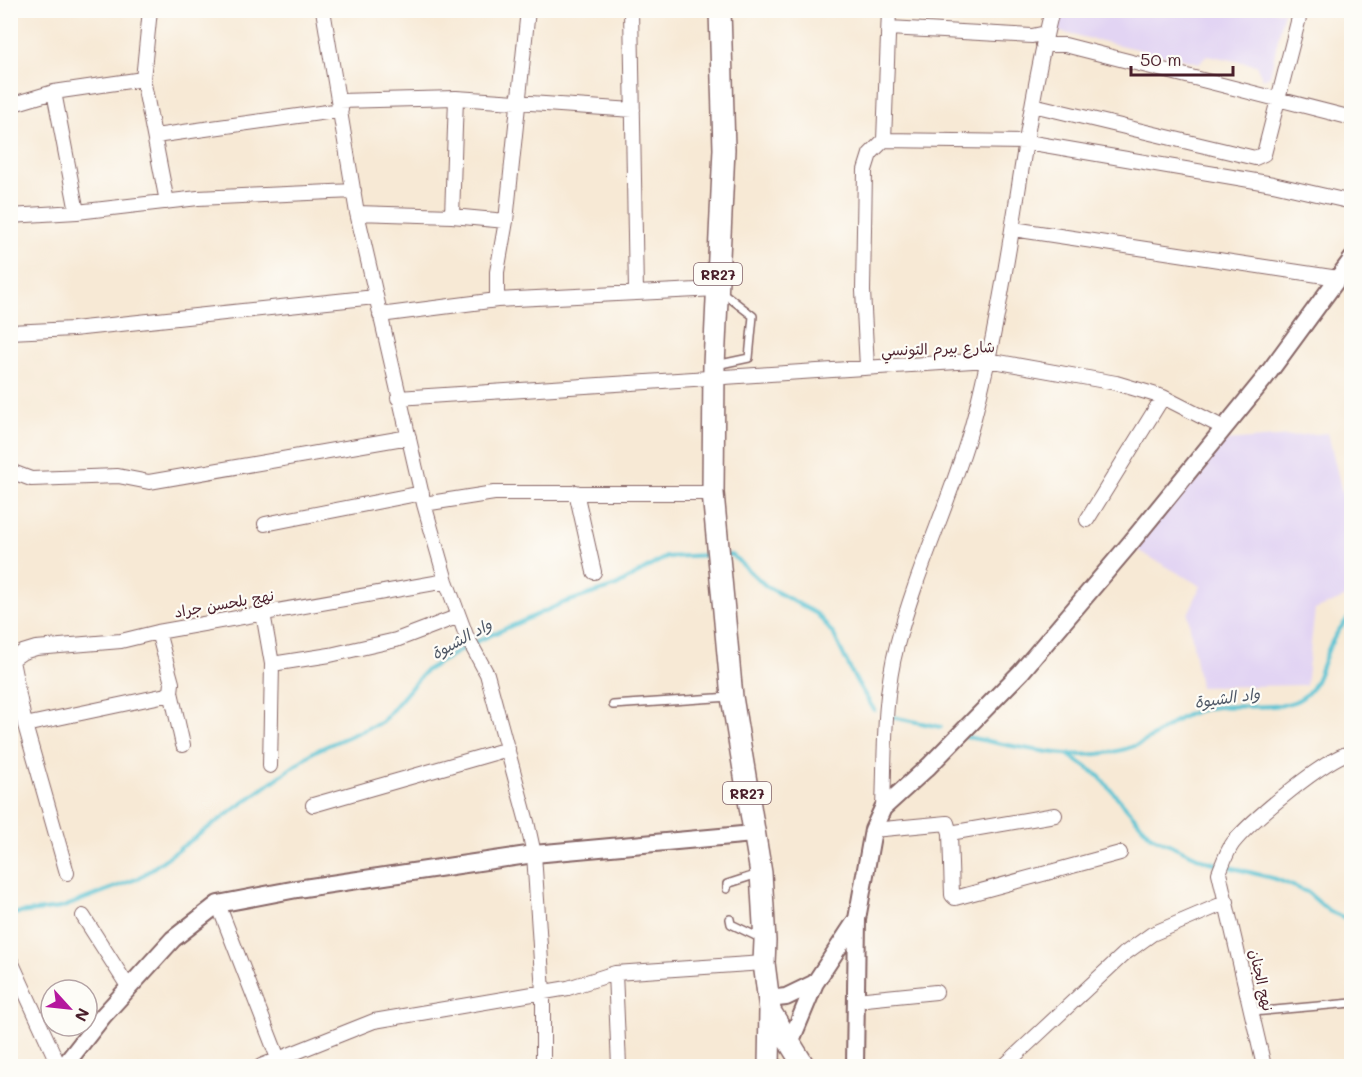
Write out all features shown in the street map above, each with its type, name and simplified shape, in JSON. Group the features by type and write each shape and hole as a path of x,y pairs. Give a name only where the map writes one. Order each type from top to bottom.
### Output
{"main road":[{"name":"RR27","path":"720,10 724,139 714,370 713,493 732,697 761,873 764,963 769,1005 769,1066"},
{"name":"RR27","path":"769,1005 804,1066"}],"street":[{"path":"150,10 143,79 167,202"},
{"path":"323,10 357,213 398,398 446,580 466,635 487,674 534,854 543,992 543,1066"},
{"path":"497,300 498,264 506,221 528,10"},
{"path":"631,10 636,292"},
{"path":"867,367 863,291 865,170 870,154 884,140 889,10"},
{"path":"855,1066 857,918 873,830 883,808 885,726 896,648 908,605 969,438 988,360 1052,10"},
{"path":"1033,105 1255,158 1264,154 1302,10"},
{"path":"889,27 1032,36 1352,118"},
{"path":"10,105 54,92 143,79"},
{"path":"54,92 77,212"},
{"path":"155,136 340,106 456,98 633,110"},
{"path":"452,216 456,98"},
{"path":"884,140 1027,142 1273,184 1352,202"},
{"path":"10,216 77,212 198,198 354,191"},
{"path":"357,213 452,216 506,221"},
{"path":"1013,229 1338,278"},
{"path":"883,808 930,766 1021,672 1128,546 1264,379 1352,260"},
{"path":"380,315 497,300 717,289"},
{"path":"10,332 73,330 375,297"},
{"name":"شارع بيرم التونسي","path":"398,398 714,370 867,367 988,360 1116,383 1163,396 1224,428"},
{"path":"1087,520 1163,396"},
{"path":"10,471 32,479 118,476 149,482 410,437"},
{"path":"576,492 594,572"},
{"path":"265,524 423,498 494,493 713,493"},
{"name":"نهج بلحسن جراد","path":"11,661 23,652 36,648 121,641 158,632 446,580"},
{"path":"263,613 272,664 270,766"},
{"path":"272,664 330,655 396,640 459,616"},
{"path":"158,632 172,682 171,692 183,745"},
{"path":"11,661 25,725 67,873"},
{"path":"25,725 166,695 171,692"},
{"path":"314,805 508,749"},
{"name":"نهج الجنان","path":"1264,1066 1219,873 1231,846 1247,827 1333,760 1352,752"},
{"path":"950,832 1054,815"},
{"path":"873,830 945,823 949,825 952,895 955,898 1120,853"},
{"path":"64,1066 173,939 218,904 297,889 534,854 753,834"},
{"path":"1004,1066 1124,954 1152,934 1227,902"},
{"path":"218,904 280,1063"},
{"path":"83,916 129,988"},
{"path":"790,1043 815,983 857,918"},
{"path":"10,959 58,1066"},
{"path":"261,1066 280,1063 374,1021 568,988 615,973 764,963"},
{"path":"615,973 619,1066"},
{"path":"769,1005 815,983"},
{"path":"856,1000 936,992"}],"lane":[{"path":"714,370 749,358 753,316 717,289"},
{"path":"613,705 732,697"},
{"path":"727,889 726,884 761,873"},
{"path":"730,919 731,924 765,941"},
{"path":"1253,1012 1352,1003"}],"shaded area":[{"path":"1053,11 1284,11 1270,76 1263,79 1256,65 1207,55 1200,63 1056,31 1050,24"},
{"path":"1328,433 1351,530 1351,595 1315,610 1306,685 1200,687 1188,614 1201,586 1132,547 1217,436 1226,441"}],"waterway":[{"name":"واد الشيوة","path":"10,914 61,908 139,878 315,751 382,722 425,671 471,644 563,603 616,586 666,557 710,555"},
{"name":"واد الشيوة","path":"727,555 732,555 766,586 817,614 834,635 854,677 874,710"},
{"name":"واد الشيوة","path":"966,737 1052,753 1096,754 1137,745 1178,719 1197,711 1220,707 1291,703 1300,699 1312,688 1329,647 1352,614"},
{"name":"واد الشيوة","path":"892,717 941,727"},
{"name":"واد الشيوة","path":"1067,754 1098,775 1151,836 1206,861 1276,879 1307,892 1329,911 1352,921"}]}
